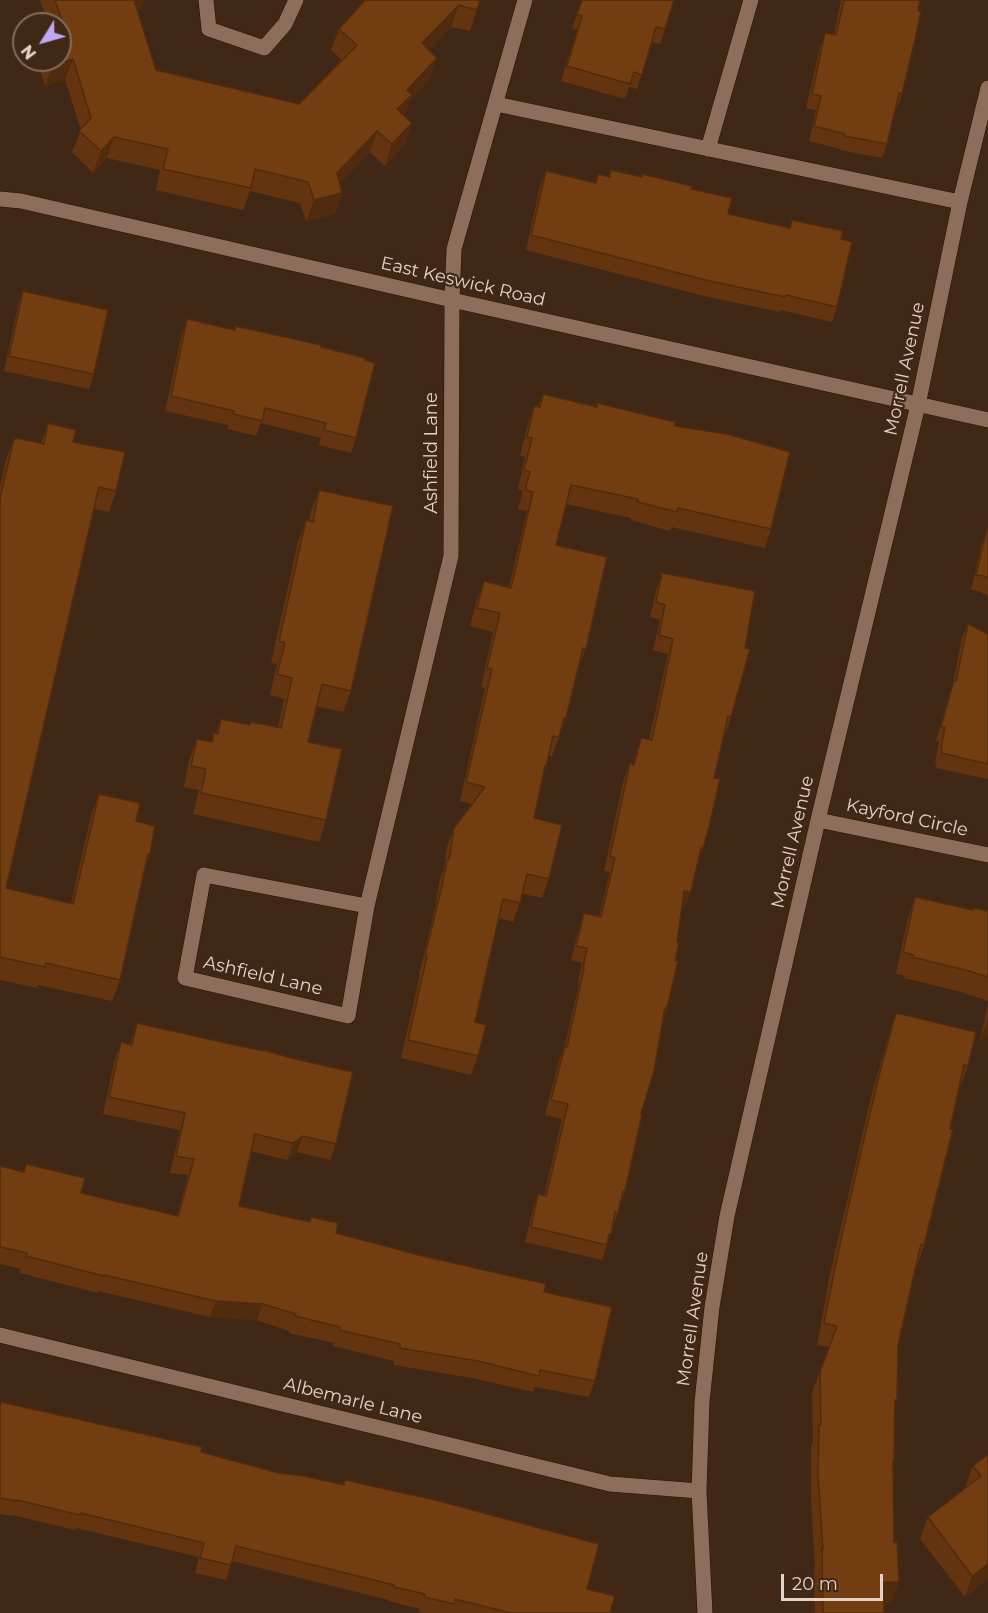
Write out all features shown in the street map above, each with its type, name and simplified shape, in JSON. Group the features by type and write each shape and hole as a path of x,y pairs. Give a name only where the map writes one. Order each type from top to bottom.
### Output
{"street":[{"path":"206,0 209,29 264,48 285,24 296,0"},
{"name":"Ashfield Lane","path":"367,906 204,875 185,978 348,1016 367,906 451,556 454,249 525,0"},
{"path":"708,148 751,0"},
{"name":"Morrell Avenue","path":"705,1613 699,1491 702,1402 712,1307 727,1216 818,820 918,405 960,202 988,88"},
{"path":"496,104 960,202"},
{"name":"East Keswick Road","path":"0,199 21,201 988,420"},
{"name":"Kayford Circle","path":"818,820 988,855"},
{"name":"Albemarle Lane","path":"0,1335 610,1484 699,1491"}],"building":[{"path":"55,0 134,0 156,70 299,104 357,45 339,29 365,0 480,0 477,10 459,5 422,43 437,58 407,90 412,95 397,109 412,123 392,144 377,131 337,173 342,193 314,200 308,182 255,169 251,188 163,169 168,149 114,137 101,151 79,131 91,118 72,59 72,12 59,12"},
{"path":"582,0 674,0 665,29 656,27 642,75 634,72 630,84 567,66 582,16 577,14"},
{"path":"844,0 920,0 918,11 921,11 915,40 887,144 845,136 845,134 814,126 821,96 812,94 825,33 836,35"},
{"path":"611,170 642,177 642,174 692,186 691,189 732,198 728,214 790,228 792,220 843,231 841,239 852,242 837,307 710,281 531,235 546,171 596,183 598,174 610,177"},
{"path":"23,291 108,310 94,374 9,356"},
{"path":"187,319 235,330 235,326 321,345 321,347 365,358 375,363 356,438 324,430 326,423 265,408 262,421 233,414 234,411 171,396"},
{"path":"543,394 597,407 597,403 675,422 675,426 727,434 790,452 771,529 678,508 677,512 638,502 638,499 571,485 556,545 607,557 586,649 583,648 566,718 564,718 559,737 553,736 534,818 562,825 549,879 527,874 520,903 503,899 475,1022 486,1025 478,1056 408,1040 427,956 425,956 450,856 454,828 485,787 466,782 492,669 487,668 500,613 477,608 484,581 511,588 533,492 525,490 530,472 524,470 532,438 527,437 534,406 540,407"},
{"path":"48,423 76,430 73,442 125,452 116,491 99,487 6,888 73,904 99,794 140,803 136,821 155,826 120,980 46,963 45,967 0,957 0,498 14,439 44,444"},
{"path":"319,490 393,506 351,691 322,684 308,742 342,749 326,820 201,793 206,769 191,766 197,739 212,742 214,733 218,734 221,719 281,728 292,678 277,674 285,643 279,641 306,520 313,522"},
{"path":"988,528 988,578 976,575"},
{"path":"662,573 755,591 745,648 750,649 731,717 728,716 714,778 720,779 703,849 701,848 691,892 684,891 675,961 678,961 667,1008 665,1008 654,1071 641,1114 625,1191 623,1191 618,1213 615,1212 607,1245 531,1227 538,1194 546,1196 568,1104 551,1100 565,1046 567,1047 584,968 587,948 576,946 584,913 601,917 615,858 610,856 630,763 634,765 641,738 652,740 673,639 659,635 665,605 656,602"},
{"path":"968,624 988,634 988,764 942,753 941,748 945,727 941,727 954,680 956,681"},
{"path":"915,897 973,910 974,908 988,911 988,977 912,957 913,955 903,952"},
{"path":"896,1013 976,1032 968,1066 964,1065 950,1129 953,1129 924,1245 921,1244 898,1345 893,1460 894,1543 897,1541 899,1582 884,1582 884,1613 823,1613 823,1549 818,1475 819,1425 821,1425 820,1372 837,1326 824,1323 862,1147"},
{"path":"137,1023 353,1072 336,1144 303,1136 293,1143 255,1134 239,1206 310,1222 311,1217 338,1223 336,1233 423,1256 546,1284 544,1292 612,1307 595,1381 540,1370 539,1376 478,1361 400,1348 400,1344 339,1330 340,1327 295,1316 296,1314 263,1304 216,1301 104,1276 0,1247 0,1166 24,1172 26,1164 85,1178 81,1193 178,1216 194,1159 176,1156 185,1113 109,1097 121,1042 132,1045"},
{"path":"1,1402 202,1447 201,1452 279,1473 344,1485 345,1480 435,1500 599,1544 587,1589 615,1596 610,1613 511,1613 455,1599 454,1604 424,1597 425,1594 394,1587 394,1585 236,1546 231,1565 200,1558 204,1543 81,1513 80,1515 0,1498"},
{"path":"988,1454 988,1564 972,1576 928,1517 981,1476 973,1466"}]}
